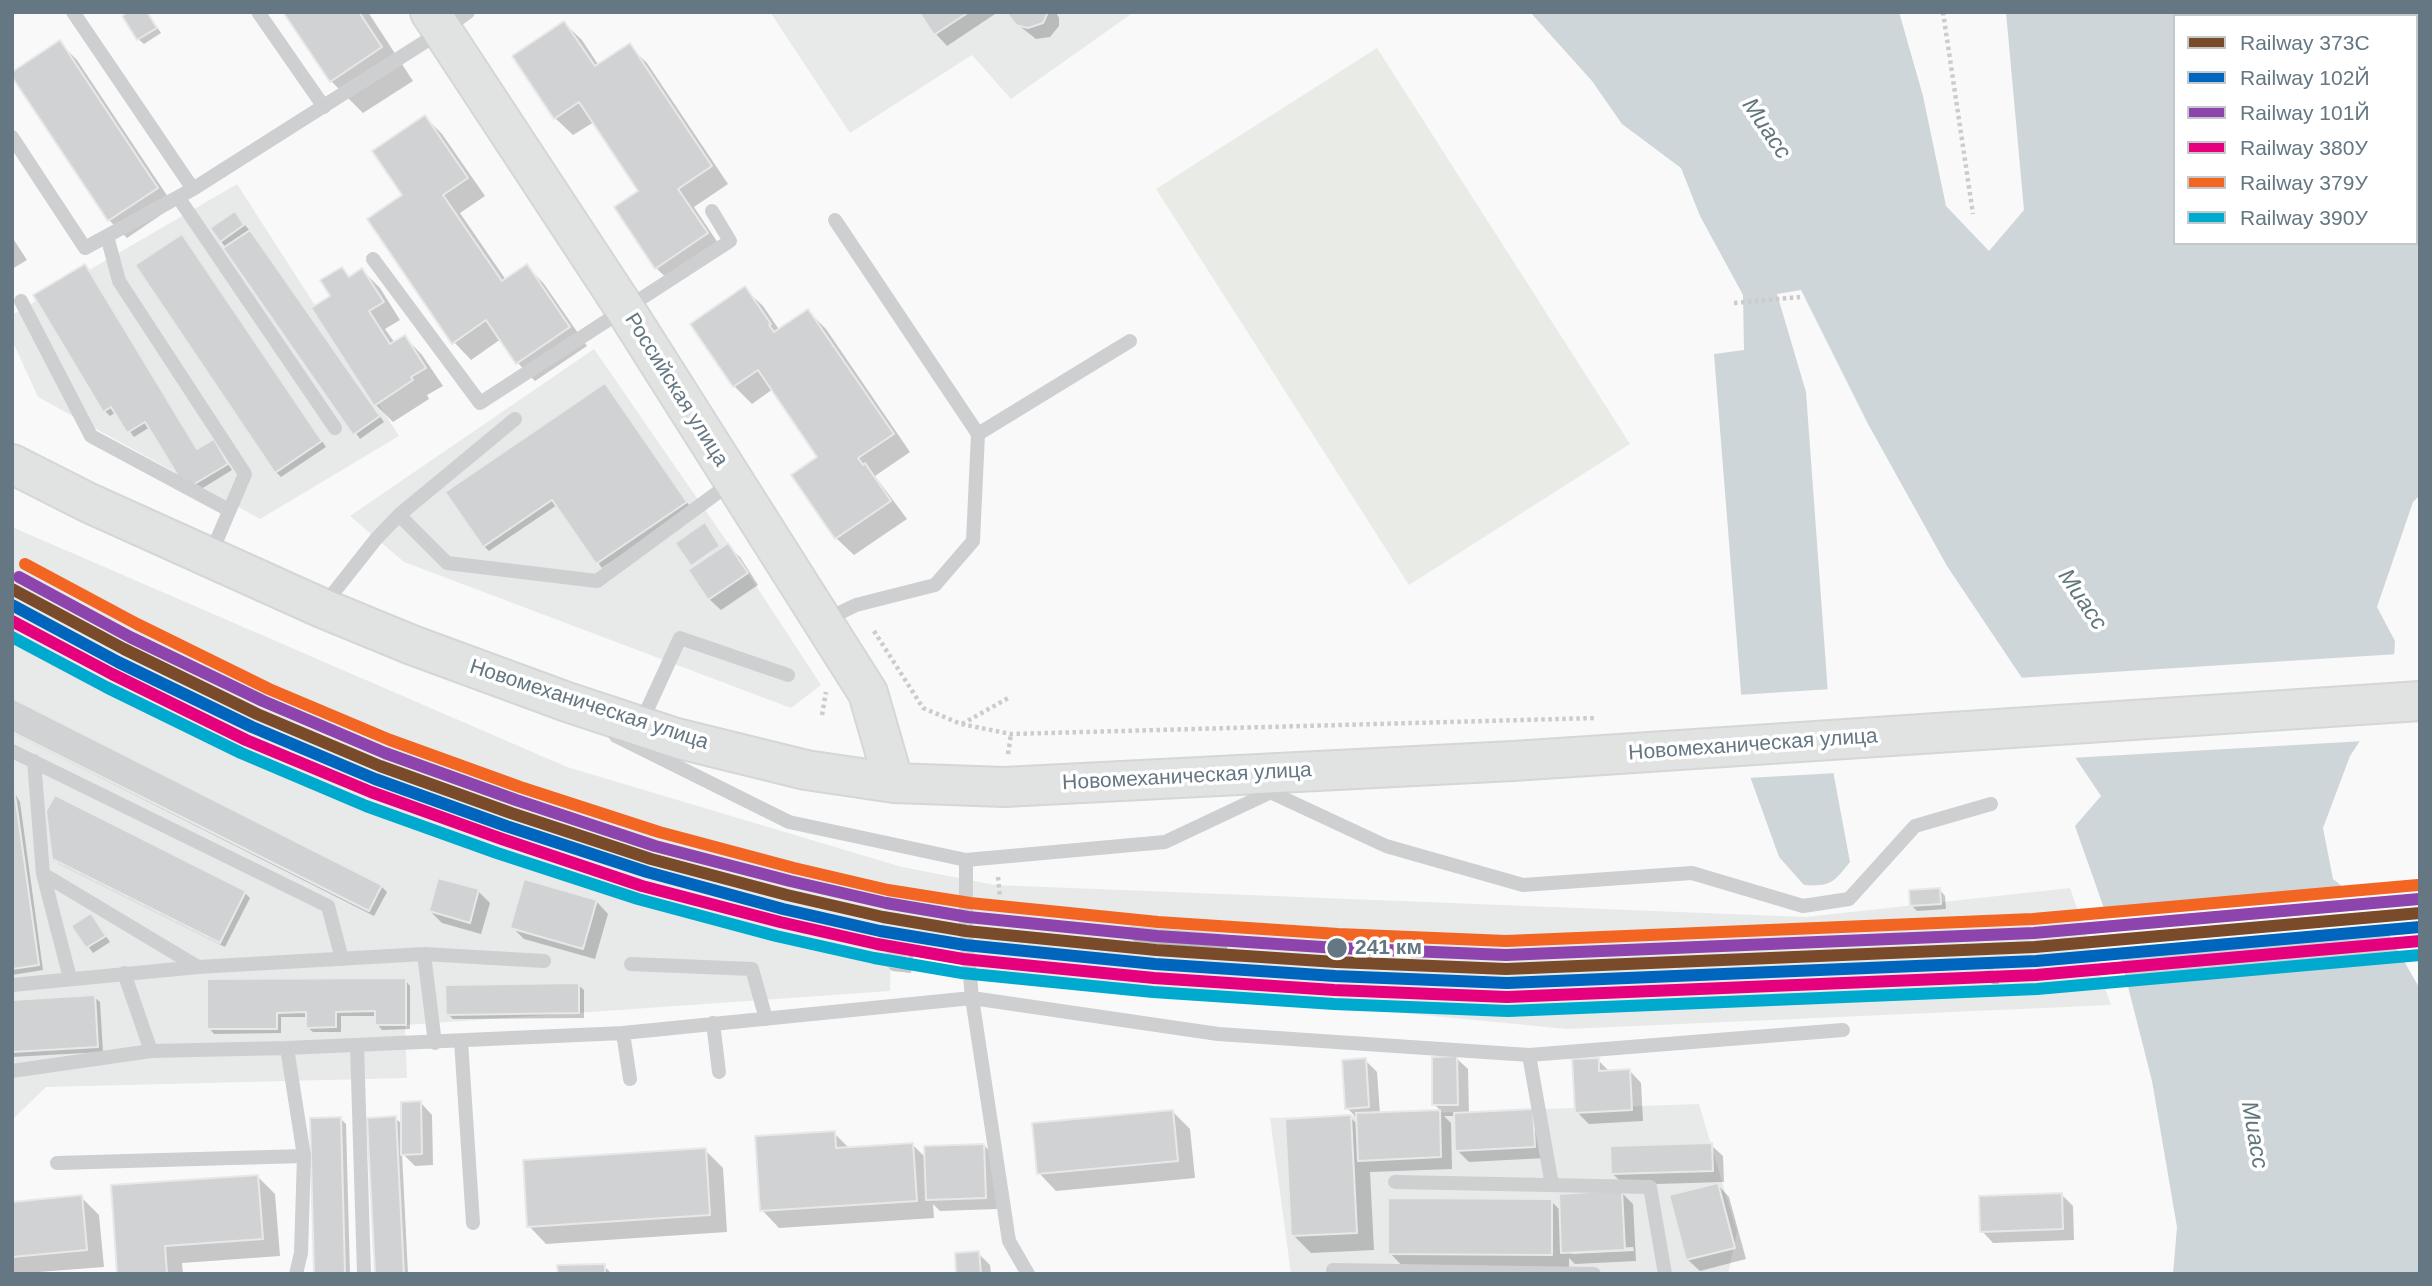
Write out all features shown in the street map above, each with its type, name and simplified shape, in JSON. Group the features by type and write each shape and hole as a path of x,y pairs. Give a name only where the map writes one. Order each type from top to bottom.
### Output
{"main road":[{"name":"Российская улица","path":"447,19 625,309 868,693 894,783"},
{"name":"Новомеханическая улица","path":"12,464 89,503 322,608 496,676 640,726 806,770 894,783 1004,786 1513,761 2420,701"}],"lane":[{"path":"73,12 193,190"},
{"path":"258,12 324,107"},
{"path":"12,137 85,248 193,190 324,107 447,19"},
{"path":"178,197 335,428"},
{"path":"373,259 480,403 730,241 712,211"},
{"path":"823,621 856,605 935,585 973,541 978,434 835,220"},
{"path":"107,236 118,281 244,474 209,558"},
{"path":"21,301 91,436 229,510"},
{"path":"978,434 1130,341"},
{"path":"322,608 376,539 399,515 515,419"},
{"path":"399,515 447,563 597,581 733,481"},
{"path":"640,726 680,638 788,675"},
{"path":"496,676 789,822 966,860 1165,842 1316,771"},
{"path":"12,751 328,906 342,959"},
{"path":"34,761 43,874 70,978"},
{"path":"1270,792 1386,846 1523,885 1692,873 1803,906 1849,899 1915,826 1991,804"},
{"path":"966,860 965,931 972,998 1009,1241 1028,1274"},
{"path":"43,874 198,967"},
{"path":"424,954 435,1042"},
{"path":"12,985 198,967 424,954 544,961"},
{"path":"631,964 752,970 766,1019"},
{"path":"124,973 151,1051"},
{"path":"12,1071 151,1051 287,1048 623,1033 972,998 1218,1034 1529,1055 1843,1030"},
{"path":"713,1023 719,1072"},
{"path":"623,1033 630,1079"},
{"path":"461,1041 473,1223"},
{"path":"357,1045 364,1274"},
{"path":"287,1048 304,1156 301,1253 296,1274"},
{"path":"1529,1055 1552,1185"},
{"path":"57,1163 304,1156"},
{"path":"1395,1182 1650,1187 1665,1274"},
{"path":"1333,1270 1594,1274"}],"path":[{"path":"1943,12 1973,214"},
{"path":"1734,303 1800,297"},
{"path":"961,724 1010,697"}],"shaded area":[{"path":"770,12 1134,12 1011,99 972,55 850,133"},
{"path":"1377,48 1630,444 1409,585 1156,189"},
{"path":"237,184 399,436 260,519 38,397 12,340 12,315"},
{"path":"594,349 728,543 821,685 791,708 404,562 350,516"},
{"path":"12,527 567,767 902,867 995,885 1806,917 2070,888 2111,1005 1567,1029 1010,975 891,948 890,991 405,1025 407,1078 46,1087 12,1120"},
{"path":"1699,1104 1737,1232 1728,1274 1291,1274 1270,1118"}],"water":[{"name":"Миасс","path":"1530,12 1899,12 1923,96 1946,206 1989,251 2024,210 2006,12 2420,12 2420,495 2413,502 2377,607 2395,641 2392,692 2350,756 2323,828 2333,879 2377,914 2420,989 2420,1274 2173,1274 2177,1227 2152,1081 2119,951 2075,826 2101,796 1947,566 1868,424 1801,290 1777,294 1806,392 1834,776 1850,862 1831,882 1804,885 1779,857 1747,768 1714,354 1744,350 1743,295 1700,216 1681,168 1622,124 1592,81"}],"pier":[{"path":"2398,654 2395,693 2364,741 2071,758 2017,678"},
{"path":"1831,689 1837,773 1747,778 1738,695"},
{"path":"2358,895 2379,912 2392,934 2118,960 2104,918"}],"building":[{"path":"128,12 147,12 157,28 137,40 122,16"},
{"path":"283,12 359,12 382,47 330,82"},
{"path":"919,12 969,12 934,35"},
{"path":"1006,12 1048,12 1043,23 1028,28 1016,25"},
{"path":"564,21 595,66 630,43 712,166 678,189 708,233 655,269 614,207 638,191 579,102 554,119 512,56"},
{"path":"60,40 158,188 108,221 12,77 12,72"},
{"path":"425,115 468,178 443,195 502,281 527,264 570,327 516,364 486,320 452,344 367,219 402,195 372,151"},
{"path":"235,211 244,225 220,242 210,228"},
{"path":"250,230 380,416 353,435 223,248"},
{"path":"182,234 322,441 275,473 135,265"},
{"path":"85,264 197,449 214,439 228,464 186,489 145,422 127,433 111,407 103,412 33,295"},
{"path":"342,267 349,277 362,268 384,302 369,311 390,344 405,335 426,368 374,406 311,308 330,296 320,280"},
{"path":"745,286 774,332 808,309 894,434 858,458 863,465 865,463 891,501 835,539 791,475 817,457 758,370 733,387 690,324"},
{"path":"605,383 687,502 596,564 552,500 483,547 445,492"},
{"path":"705,522 720,546 691,566 675,543"},
{"path":"728,543 748,573 708,600 688,570"},
{"path":"12,698 382,885 369,911 12,732"},
{"path":"12,789 39,965 12,969"},
{"path":"55,795 246,891 220,943 52,859 46,811"},
{"path":"438,878 479,889 470,923 429,911"},
{"path":"524,879 597,900 583,949 510,928"},
{"path":"1940,888 1941,904 1910,906 1909,890"},
{"path":"91,913 106,936 86,948 71,926"},
{"path":"1129,925 1223,933 1222,945 1128,938"},
{"path":"887,940 909,943 906,968 884,966"},
{"path":"1994,968 1995,979 1985,980 1984,969"},
{"path":"406,978 406,1025 375,1025 375,1011 336,1012 336,1027 306,1028 306,1012 277,1013 277,1029 207,1029 207,979"},
{"path":"579,983 579,1013 446,1015 445,985"},
{"path":"95,995 98,1047 12,1052 12,1000"},
{"path":"1457,1056 1458,1105 1432,1105 1432,1057"},
{"path":"1366,1058 1369,1107 1345,1109 1342,1060"},
{"path":"1599,1058 1599,1071 1630,1069 1632,1110 1575,1113 1572,1059"},
{"path":"421,1101 422,1154 401,1155 401,1102"},
{"path":"1533,1109 1535,1147 1455,1151 1454,1113"},
{"path":"1173,1110 1178,1161 1037,1174 1032,1123"},
{"path":"1440,1110 1441,1157 1358,1161 1356,1113"},
{"path":"1351,1115 1357,1233 1291,1236 1285,1119"},
{"path":"396,1116 404,1274 375,1274 367,1118"},
{"path":"341,1117 345,1274 314,1274 310,1118"},
{"path":"835,1131 836,1148 913,1143 917,1201 760,1211 755,1136"},
{"path":"1712,1143 1713,1171 1611,1174 1610,1146"},
{"path":"984,1144 986,1198 926,1200 924,1146"},
{"path":"706,1148 710,1215 527,1227 523,1160"},
{"path":"258,1175 263,1239 165,1246 167,1274 117,1274 111,1185"},
{"path":"1718,1183 1735,1248 1686,1260 1669,1195"},
{"path":"1622,1190 1625,1250 1561,1253 1559,1194"},
{"path":"2062,1193 2063,1229 1980,1232 1979,1196"},
{"path":"82,1195 87,1250 12,1257 12,1202"},
{"path":"1388,1198 1552,1199 1552,1255 1388,1254"},
{"path":"979,1251 981,1274 956,1274 955,1253"},
{"path":"605,1264 605,1274 558,1274 557,1265"}],"rail line":[{"name":"379У","path":"25,564 137,624 269,689 390,740 520,787 659,832 794,868 888,890 970,903 1158,922 1338,934 1506,941 2033,919 2418,885"},
{"name":"101Й","path":"19,577 130,637 263,701 385,753 516,800 655,846 790,881 886,903 968,917 1157,936 1337,948 1506,955 2034,933 2419,899"},
{"name":"373C","path":"12,589 124,649 257,714 380,766 511,813 651,859 787,895 883,917 966,931 1156,950 1336,962 1506,969 2035,947 2420,913"},
{"name":"102Й","path":"12,605 118,662 252,727 375,779 506,826 647,872 783,909 880,931 965,945 1155,964 1335,976 1507,983 2036,961 2420,927"},
{"name":"380У","path":"12,621 246,740 371,792 502,839 642,886 780,922 877,944 963,959 1154,978 1334,990 1507,997 2036,975 2420,941"},
{"name":"390У","path":"12,637 106,687 241,753 366,806 497,853 638,899 776,936 874,958 962,973 1153,992 1334,1004 1508,1011 2037,989 2420,955"}],"place":[{"name":"241 км","path":"1337,948"}]}
